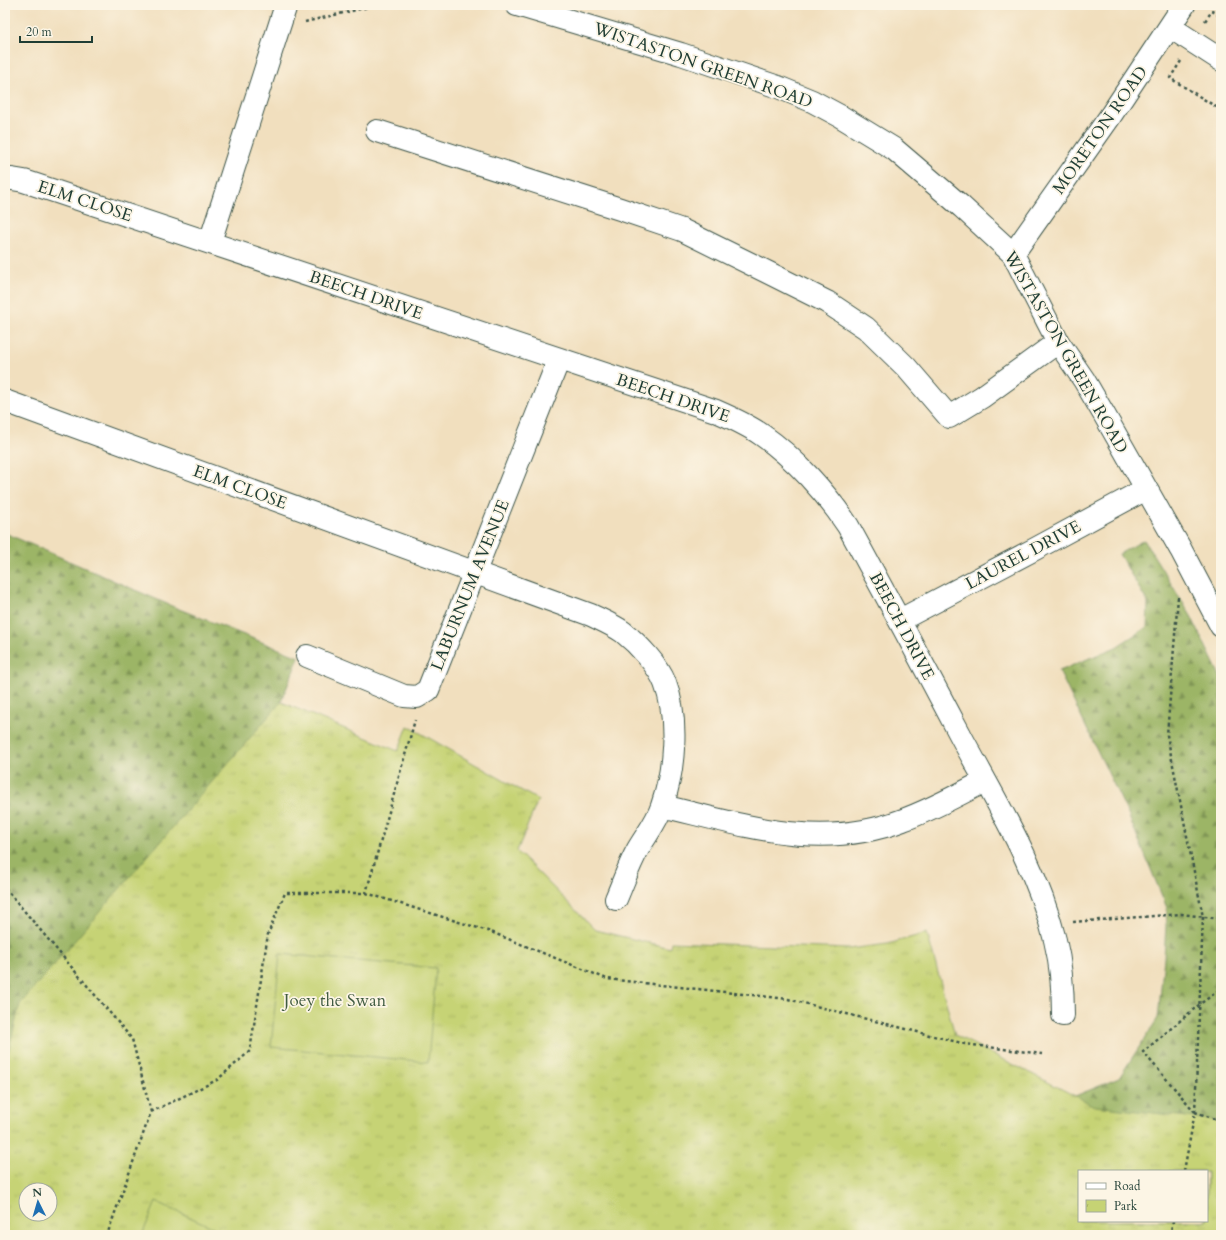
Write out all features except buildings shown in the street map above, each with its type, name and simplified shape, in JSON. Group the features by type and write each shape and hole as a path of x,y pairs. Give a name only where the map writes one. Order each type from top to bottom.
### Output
{"street":[{"name":"WISTASTON GREEN ROAD","path":"517,5 681,54 778,87 812,101 894,149 962,207 1013,254 1058,342 1084,380 1181,550 1221,626"},
{"name":"MORETON ROAD","path":"1013,254 1109,118 1184,5"},
{"path":"210,242 284,12"},
{"path":"1170,27 1221,60"},
{"path":"377,131 682,230 827,302 866,328 906,367 949,417 982,397 1058,342"},
{"name":"ELM CLOSE","path":"5,179 24,181 210,242"},
{"name":"BEECH DRIVE","path":"210,242 716,411 739,421 762,435 804,473 836,507 848,526 900,620 1026,858 1037,882 1056,942 1063,993 1063,1015"},
{"name":"LABURNUM AVENUE","path":"423,694 428,690 559,359"},
{"name":"ELM CLOSE","path":"5,401 591,615 621,631 631,639 651,661 665,684 672,712 672,758 662,806 638,849 616,899"},
{"name":"LAUREL DRIVE","path":"900,620 1146,489"},
{"path":"307,656 404,696 416,696 423,694"},
{"path":"662,806 771,831 803,835 830,836 855,833 903,821 985,781"}],"path":[{"path":"284,12 299,24 377,5"},
{"path":"1193,42 1170,78 1221,110"},
{"path":"1178,597 1167,735 1204,917 1195,1112 1184,1170"},
{"path":"366,893 423,694"},
{"path":"5,888 132,1039 150,1112 107,1235"},
{"path":"150,1112 217,1080 250,1051 268,934 285,893 366,893 491,932 607,979 788,999 965,1044 1042,1054"},
{"path":"1051,924 1181,914 1221,919"},
{"path":"1221,989 1200,1004 1143,1052 1195,1112 1221,1121"},
{"path":"1170,1235 1173,1222"}],"green space":[{"path":"5,533 174,607 299,657 281,702 346,730 111,1209 5,1235"},
{"path":"1144,540 1191,616 1221,678 1221,1235 1001,1235 1024,1117 1119,1078 1158,1018 1167,908 1127,812 1059,671 1116,647 1147,627 1148,603 1119,554"},
{"name":"Joey the Swan","path":"281,702 398,751 408,726 538,800 517,851 595,930 670,948 671,942 849,949 888,944 927,933 955,1035 1095,1106 1221,1121 1221,1235 5,1235 5,1065 20,1004"},
{"path":"280,954 436,968 428,1062 271,1047"},
{"path":"156,1202 230,1235 142,1235"}]}
